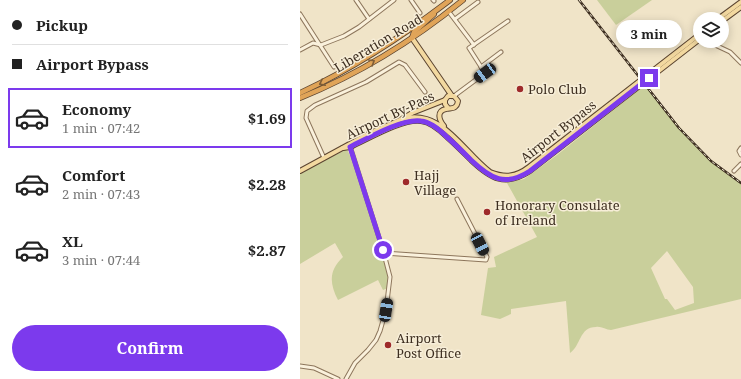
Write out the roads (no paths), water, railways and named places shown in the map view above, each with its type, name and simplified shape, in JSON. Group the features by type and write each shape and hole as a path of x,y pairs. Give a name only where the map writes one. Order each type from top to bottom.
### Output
{"highway":[{"name":"Liberation Road","path":"300,93 339,74 371,55 450,0"},
{"name":"Liberation Road","path":"300,98 358,71 412,38 449,12 463,0"},
{"path":"412,38 414,32 430,19 437,10"}],"main road":[{"path":"727,12 741,2"},
{"path":"729,16 741,8"},
{"name":"Airport By-Pass","path":"412,38 453,96"},
{"name":"Airport Bypass","path":"402,121 413,117 424,117 446,129 490,172 499,175 514,175 529,167 693,39"},
{"name":"Airport Bypass","path":"402,121 418,120 430,124 444,133 486,173 500,179 510,180 530,171 693,44"},
{"name":"Airport By-Pass","path":"300,171 349,145 402,121 412,113 446,99 441,81"},
{"path":"446,129 440,122 439,117 441,111 448,108 451,109 456,106 458,101 453,96 446,99 445,104 448,108"}],"street":[{"path":"356,0 369,19"},
{"path":"300,50 313,43 321,45 348,34 394,0"},
{"path":"411,0 420,12"},
{"path":"455,19 478,2"},
{"path":"449,12 474,45"},
{"path":"300,14 334,67"},
{"path":"453,96 485,73 469,48 508,21"},
{"path":"722,48 730,52 741,63"},
{"path":"481,67 501,52"},
{"path":"324,158 306,118 307,111 315,105 366,82 399,62 405,65 425,92"},
{"path":"346,379 355,364 376,340 383,322 388,298 390,277 384,253 349,145"},
{"path":"741,148 739,151 741,155"},
{"path":"734,171 741,164"},
{"path":"384,253 486,260 487,257 457,199"},
{"path":"300,366 314,368 338,379"}],"railway":[{"path":"579,0 679,128 711,161 741,183"}],"place":[{"name":"Polo Club","path":"520,89"},
{"name":"Hajj Village","path":"406,182"},
{"name":"Honorary Consulate of Ireland","path":"487,212"},
{"name":"Airport Post Office","path":"388,345"}]}
